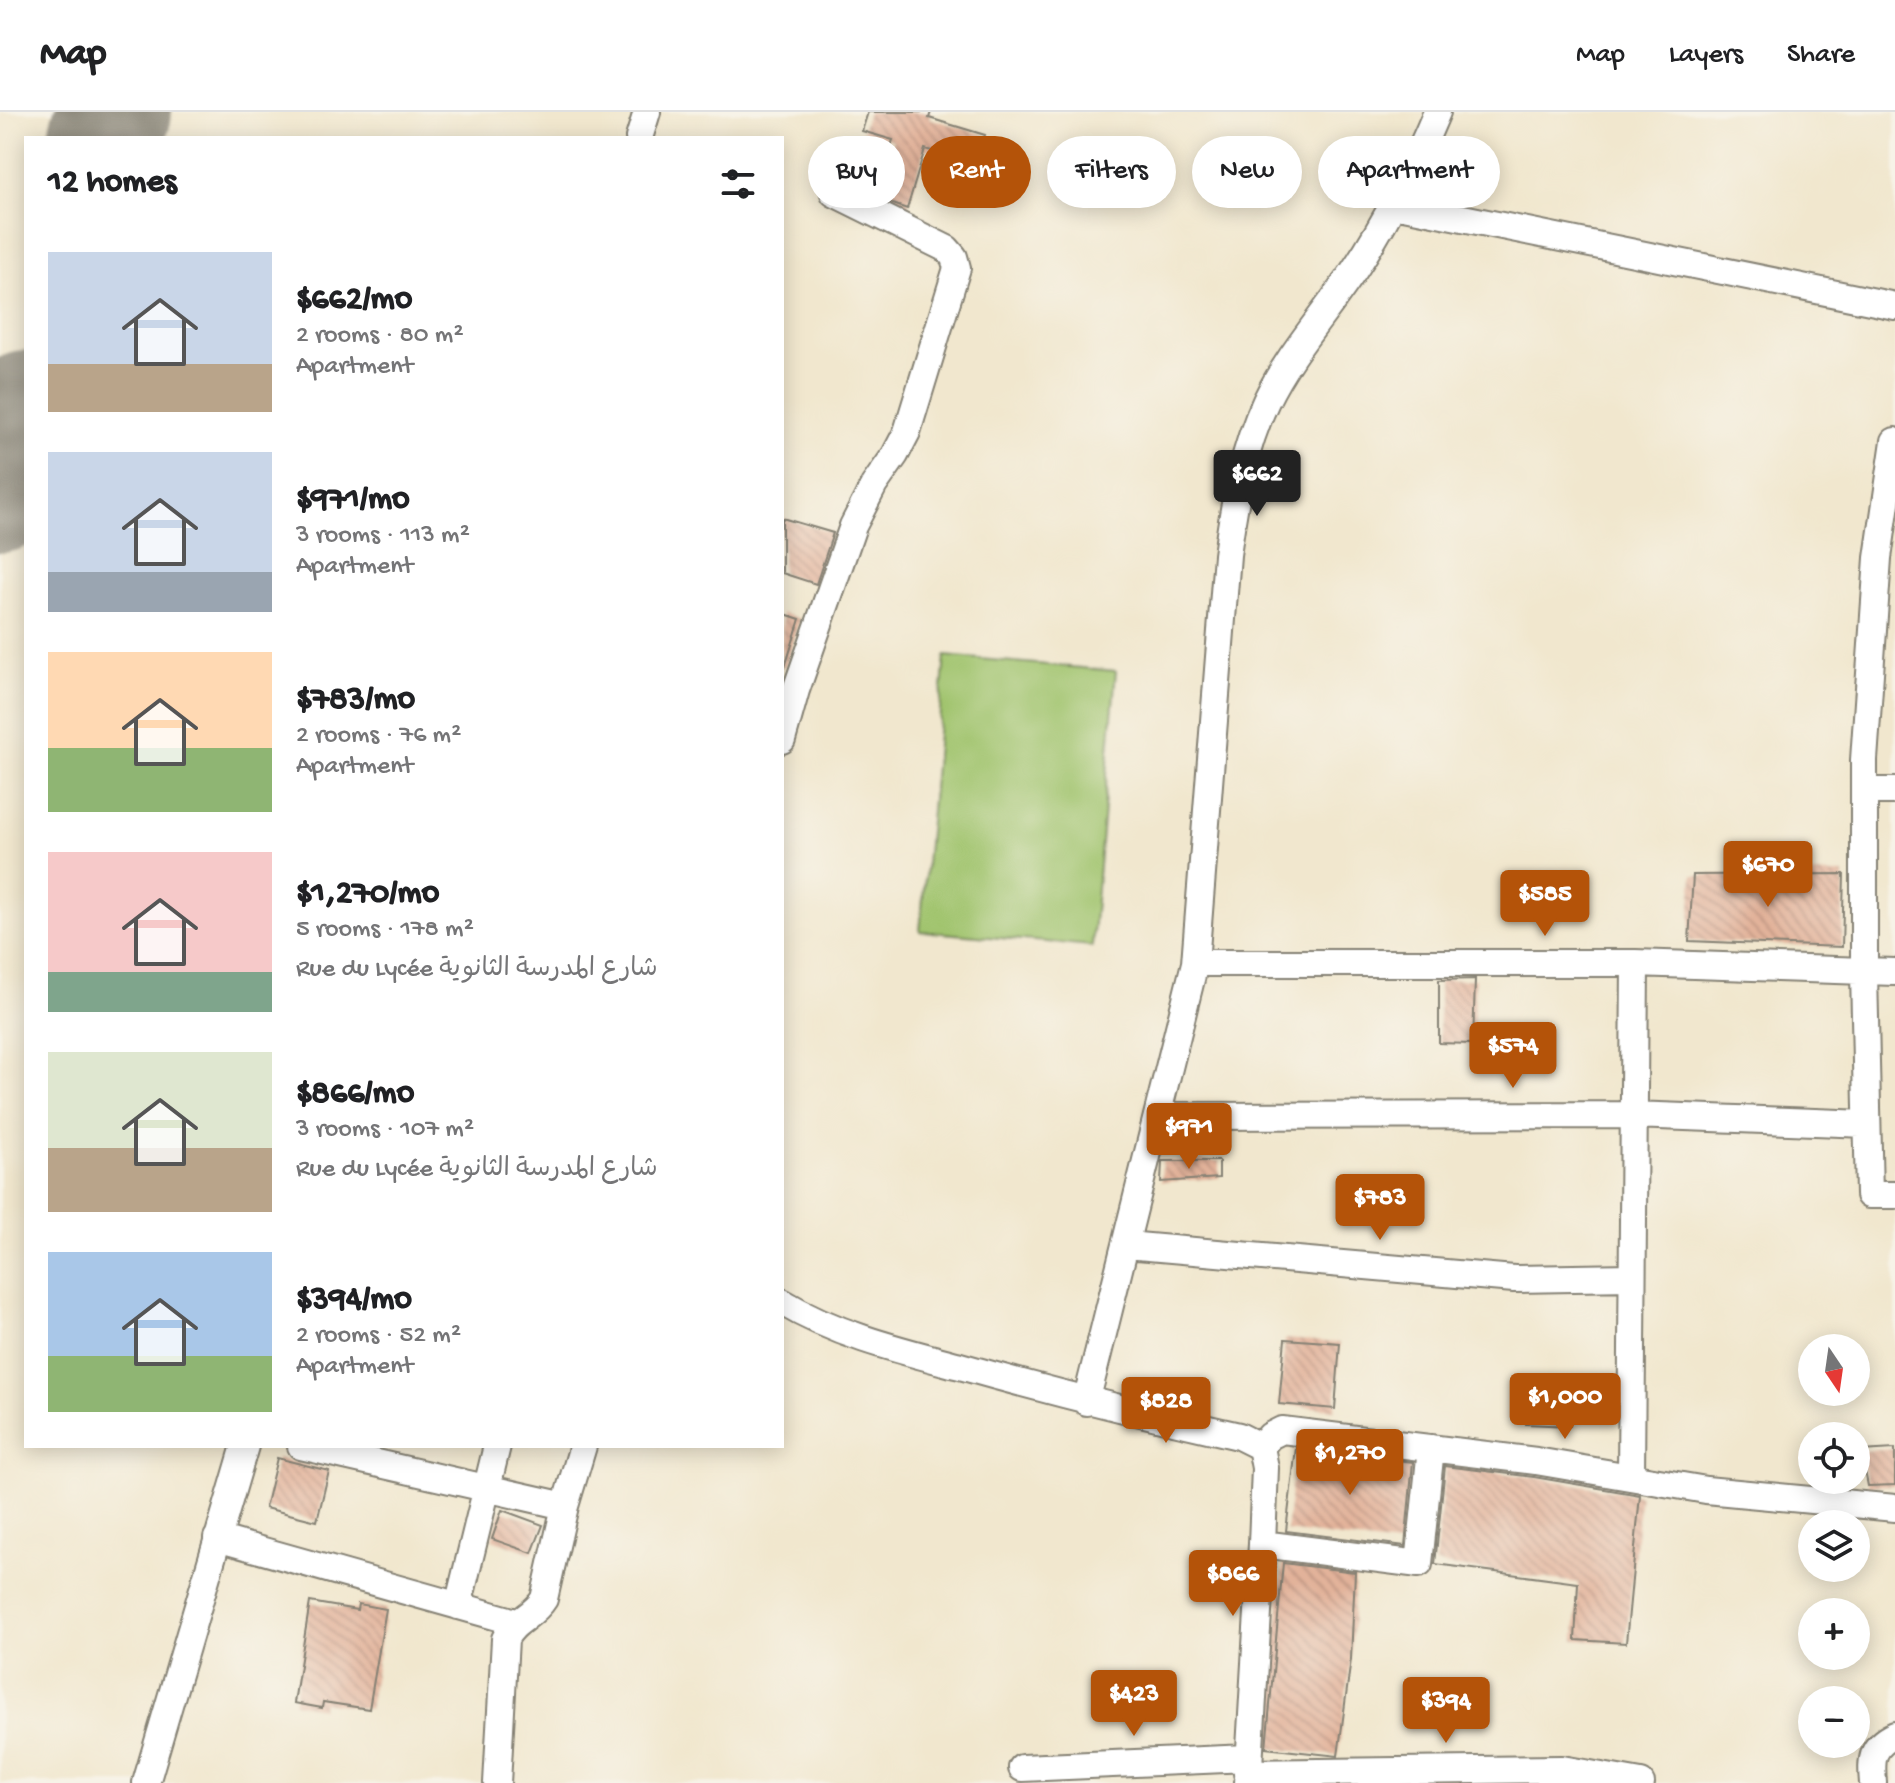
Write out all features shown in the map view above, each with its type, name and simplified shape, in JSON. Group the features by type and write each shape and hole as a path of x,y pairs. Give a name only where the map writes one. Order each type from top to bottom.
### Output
{"street":[{"path":"640,136 647,112"},
{"path":"1427,136 1437,112"},
{"path":"784,733 853,526 907,432 957,268 954,257 947,249 864,208"},
{"path":"1086,1402 1195,963 1227,555 1244,461 1266,401 1297,350 1355,270 1392,208"},
{"path":"1414,208 1895,306"},
{"path":"1895,441 1878,558 1864,760 1864,973 1869,1195 1895,1195"},
{"path":"1865,791 1895,791"},
{"path":"1195,963 1635,963 1895,972"},
{"path":"1631,1477 1635,963"},
{"path":"1158,1116 1633,1115 1867,1124"},
{"path":"1126,1245 1514,1279 1632,1277"},
{"path":"784,1303 821,1323 857,1337 1086,1402 1239,1436 1261,1447"},
{"path":"1261,1447 1270,1436 1282,1430 1536,1461 1706,1490 1895,1508"},
{"path":"1247,1771 1262,1544 1265,1468 1261,1447"},
{"path":"146,1783 244,1448"},
{"path":"310,1448 565,1506"},
{"path":"458,1606 496,1448"},
{"path":"497,1783 504,1646 516,1622 536,1610 544,1599 565,1506 582,1448"},
{"path":"1262,1544 1419,1564 1431,1448"},
{"path":"217,1538 516,1622"},
{"path":"1873,1783 1871,1760 1881,1741 1895,1735"},
{"path":"1022,1768 1398,1777 1552,1776 1636,1783"}],"green space":[{"path":"945,656 1116,671 1092,946 920,931"}],"building":[{"path":"868,112 931,112 929,118 985,135 921,136 921,162 907,209 904,208 905,136 879,136 862,131"},
{"path":"784,519 833,533 816,584 784,574"},
{"path":"784,614 800,619 784,667"},
{"path":"1844,874 1842,947 1689,941 1693,875"},
{"path":"1475,979 1473,1044 1439,1043 1439,980"},
{"path":"1162,1161 1219,1161 1219,1178 1161,1182"},
{"path":"1285,1339 1340,1343 1335,1409 1279,1404"},
{"path":"1526,1388 1572,1389 1570,1426 1526,1424"},
{"path":"1296,1448 1413,1462 1405,1546 1286,1531"},
{"path":"1895,1449 1895,1485 1870,1486 1870,1450"},
{"path":"277,1458 329,1471 317,1521 265,1508"},
{"path":"1445,1466 1640,1495 1626,1643 1575,1640 1578,1583 1435,1564"},
{"path":"502,1510 543,1525 532,1553 492,1539"},
{"path":"1283,1563 1355,1572 1351,1659 1338,1756 1266,1748"},
{"path":"310,1602 357,1610 358,1604 386,1609 369,1709 323,1702 322,1708 294,1703"}],"runway":[{"path":"107,136 114,112"},
{"path":"0,495 24,415"}]}
